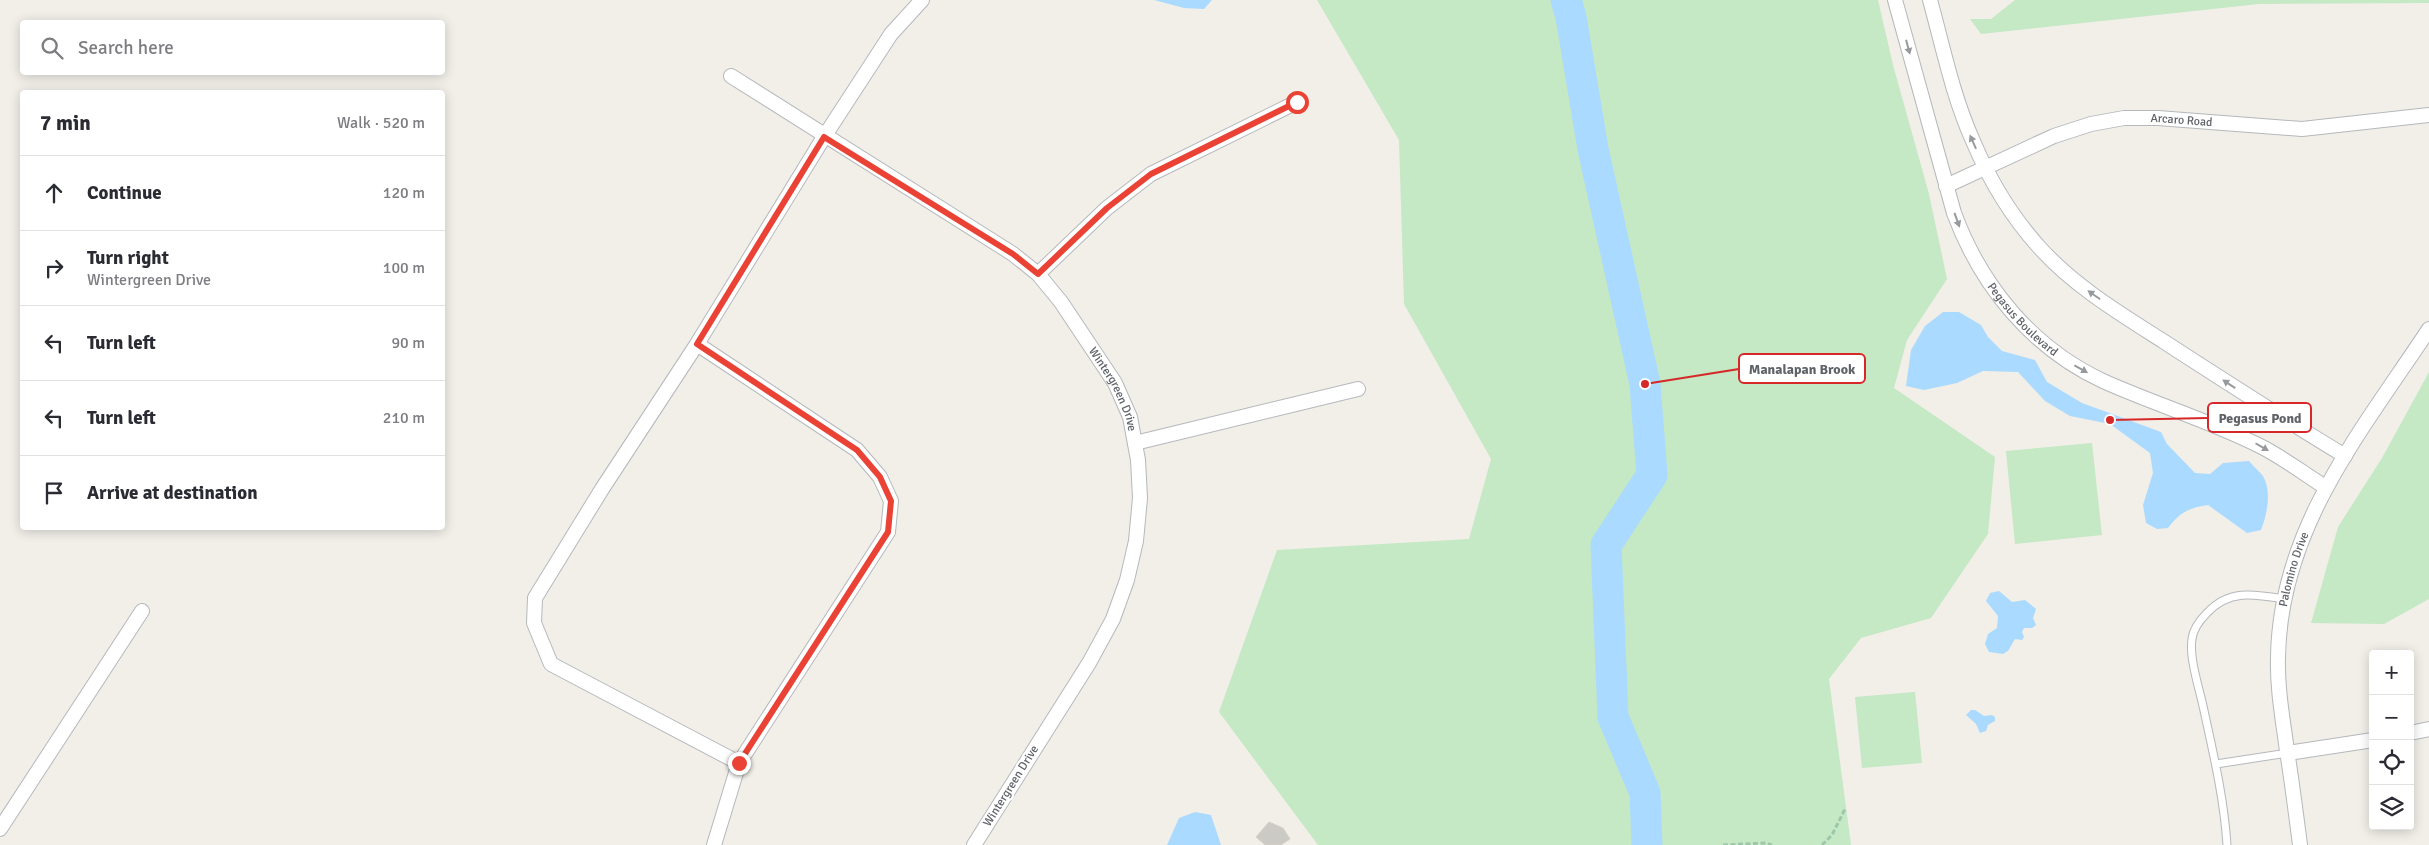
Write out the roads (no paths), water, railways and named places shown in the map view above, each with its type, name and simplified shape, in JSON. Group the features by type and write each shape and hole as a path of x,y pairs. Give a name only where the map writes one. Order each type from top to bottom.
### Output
{"street":[{"path":"739,763 551,664 534,623 535,598 602,489 697,344 824,137 891,34 922,0"},
{"name":"Pegasus Boulevard","path":"1895,0 1946,186 1963,237 1989,283 2022,324 2045,344 2077,367 2103,381 2258,445 2325,487"},
{"path":"1930,0 1962,112 1986,167 2018,220 2039,247 2066,273 2109,306 2228,384 2345,456"},
{"name":"Wintergreen Drive","path":"730,76 824,137 1013,254 1038,274 1061,302 1115,383 1130,417 1135,443 1140,498 1136,541 1127,580 1112,619 1089,663 974,845"},
{"path":"1038,274 1107,208 1151,174 1297,102"},
{"name":"Arcaro Road","path":"1946,186 2054,136 2090,124 2124,118 2158,118 2302,129 2429,115"},
{"name":"Palomino Drive","path":"2300,845 2279,697 2278,656 2284,599 2297,548 2325,487 2429,329"},
{"path":"697,344 857,450 880,477 891,501 888,532 739,763 714,845"},
{"path":"1135,443 1358,389"},
{"path":"0,829 142,611"},
{"path":"2414,733 2429,729"},
{"path":"2288,752 2369,741"}],"lane":[{"path":"2227,845 2216,764 2195,666 2192,639 2198,622 2214,605 2230,596 2245,593 2284,599"},
{"path":"2216,764 2288,752"}],"water":[{"path":"1154,0 1212,0 1204,9 1184,8"},
{"path":"1943,312 1959,312 1981,325 1988,337 2002,351 2035,360 2047,382 2082,403 2161,432 2167,444 2195,473 2210,474 2223,463 2249,461 2266,482 2267,510 2261,530 2247,533 2208,505 2185,512 2168,528 2157,529 2146,523 2143,505 2153,473 2150,453 2110,424 2070,416 2045,401 2018,372 1983,371 1957,383 1924,390 1906,386 1911,350 1925,326"},
{"path":"1999,591 2012,602 2025,600 2036,609 2033,618 2036,625 2032,628 2024,628 2022,640 2015,639 2008,651 2003,654 1989,652 1985,644 1988,634 1997,628 1998,616 1986,601 1990,593"},
{"path":"1971,710 1975,710 1984,716 1992,715 1995,717 1995,721 1988,725 1986,731 1980,733 1976,724 1966,715"},
{"path":"1195,812 1211,815 1221,845 1167,845 1179,818"}],"waterway":[{"path":"1566,0 1571,17 1593,149 1645,384 1652,475 1606,545 1613,717 1645,793 1647,845"}],"place":[{"name":"Manalapan Brook","path":"1645,384"},
{"name":"Pegasus Pond","path":"2110,420"}]}
